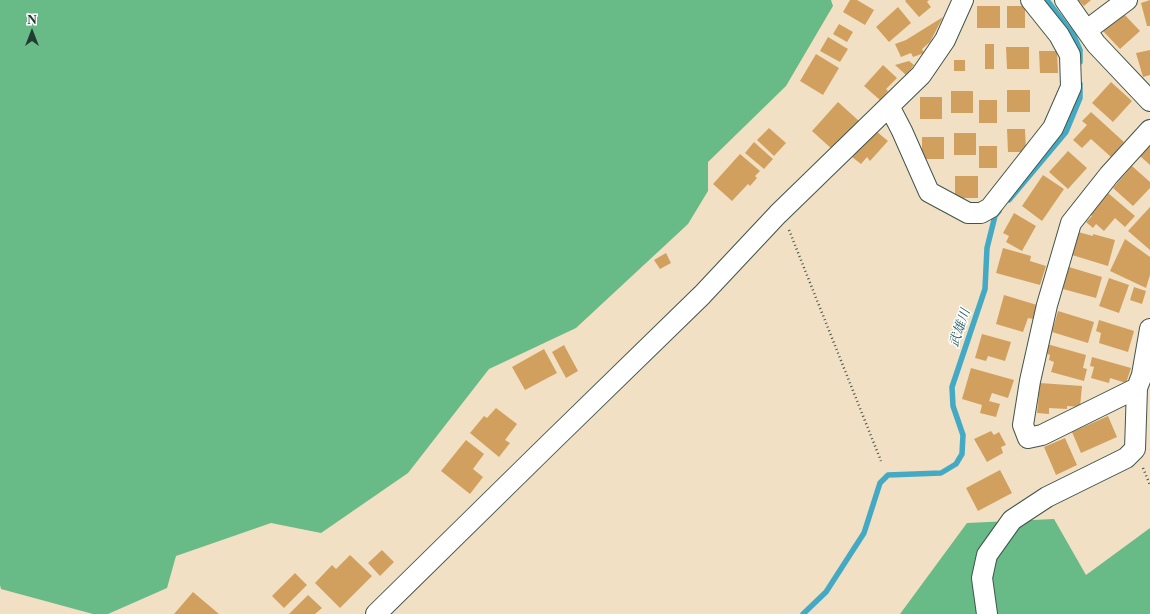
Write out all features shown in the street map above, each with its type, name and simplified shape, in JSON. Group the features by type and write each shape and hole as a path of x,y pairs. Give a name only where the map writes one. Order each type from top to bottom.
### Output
{"street":[{"path":"376,614 702,295 778,214 921,75 945,40 963,0"},
{"path":"889,106 902,131 928,192 968,214 981,214 990,208 1053,128 1071,87 1070,55 1059,35 1032,0"},
{"path":"1065,0 1096,44 1150,101"},
{"path":"1087,30 1127,0"},
{"path":"1137,388 1042,435 1028,438 1023,425 1030,381 1047,305 1071,223 1109,174 1150,130"},
{"path":"987,614 982,578 987,555 1012,520 1047,497 1126,458 1135,449 1137,388 1142,375 1150,329"}],"path":[{"path":"778,214 790,231 881,461"}],"green space":[{"path":"0,0 831,0 833,6 786,86 708,162 708,191 688,224 576,328 489,369 408,473 321,533 271,523 176,556 167,588 108,614 93,614 1,589 0,585"},
{"path":"1054,519 1086,575 1150,528 1150,614 900,614 967,523"}],"building":[{"path":"850,0 857,0 874,10 865,25 843,12"},
{"path":"929,0 927,2 931,7 919,17 905,1"},
{"path":"1078,0 1091,0 1084,6"},
{"path":"1150,0 1150,26 1147,26 1141,3"},
{"path":"977,6 1000,6 1000,28 977,28"},
{"path":"1007,6 1025,6 1025,28 1007,28"},
{"path":"898,7 911,23 889,42 876,27"},
{"path":"1123,13 1140,31 1120,49 1103,31"},
{"path":"943,17 930,42 922,49 924,53 913,57 911,53 901,57 895,44 906,40"},
{"path":"839,24 853,32 847,42 833,34"},
{"path":"828,37 848,49 840,62 820,51"},
{"path":"985,44 994,44 994,69 985,69"},
{"path":"1006,47 1029,47 1029,69 1007,69"},
{"path":"1150,50 1150,75 1143,77 1136,53"},
{"path":"1039,51 1057,51 1058,73 1040,73"},
{"path":"816,54 839,68 823,95 800,81"},
{"path":"954,60 965,60 965,71 954,71"},
{"path":"909,61 914,65 906,75 895,65"},
{"path":"883,65 897,78 886,89 888,91 880,100 864,86"},
{"path":"1111,82 1132,101 1113,122 1092,103"},
{"path":"1007,90 1030,90 1030,112 1007,112"},
{"path":"951,91 973,91 973,113 951,113"},
{"path":"920,97 942,97 942,119 920,119"},
{"path":"979,100 997,100 997,123 979,123"},
{"path":"838,102 859,121 833,150 812,131"},
{"path":"1091,112 1124,142 1111,157 1091,139 1082,148 1073,140 1087,125 1082,121"},
{"path":"769,128 786,143 774,156 757,140"},
{"path":"1007,129 1025,129 1026,152 1008,152"},
{"path":"876,131 888,141 870,161 867,157 861,164 852,157"},
{"path":"954,133 976,133 976,155 954,155"},
{"path":"922,137 944,137 944,159 922,159"},
{"path":"754,142 773,159 764,169 745,153"},
{"path":"1150,144 1150,165 1140,156"},
{"path":"979,146 997,146 997,168 979,168"},
{"path":"1068,151 1087,168 1068,189 1049,172"},
{"path":"740,154 760,171 755,176 757,178 750,186 748,184 732,201 713,184"},
{"path":"1132,166 1150,182 1150,188 1133,206 1113,188"},
{"path":"1043,175 1064,189 1042,221 1022,206"},
{"path":"955,176 978,176 978,198 955,198"},
{"path":"1108,193 1135,216 1125,227 1115,218 1104,231 1096,224 1093,228 1086,222 1092,216 1089,213"},
{"path":"1150,207 1150,250 1128,231"},
{"path":"1014,213 1036,226 1022,251 1006,242 1009,236 1003,233"},
{"path":"1078,232 1093,236 1093,234 1115,240 1108,266 1072,255"},
{"path":"1125,239 1150,257 1150,275 1146,288 1110,271"},
{"path":"1003,248 1031,256 1030,261 1046,266 1040,285 996,273"},
{"path":"666,253 671,263 660,269 654,260"},
{"path":"1069,267 1102,277 1096,298 1063,289"},
{"path":"1109,278 1129,285 1119,313 1099,306"},
{"path":"1134,287 1146,291 1142,304 1130,300"},
{"path":"1004,295 1037,305 1033,319 1028,318 1023,332 996,324"},
{"path":"1058,311 1094,322 1088,343 1052,332"},
{"path":"1099,320 1134,331 1128,352 1099,343 1101,333 1096,331"},
{"path":"982,334 1011,342 1005,361 988,356 986,361 975,358"},
{"path":"1047,344 1086,355 1083,368 1087,369 1084,381 1051,372 1054,362 1049,360 1050,355 1045,353"},
{"path":"564,345 578,371 566,378 552,352"},
{"path":"544,349 557,373 525,390 512,367"},
{"path":"1092,357 1131,368 1126,383 1110,378 1109,383 1091,378 1094,367 1090,366"},
{"path":"971,368 1014,380 1008,398 992,393 989,401 1000,404 996,417 980,413 982,405 962,399"},
{"path":"1040,383 1082,386 1080,407 1067,406 1067,409 1049,408 1049,414 1037,413"},
{"path":"496,408 517,424 505,440 510,443 499,457 470,433 484,416 487,418"},
{"path":"1108,416 1117,437 1081,453 1072,432"},
{"path":"991,431 994,435 999,432 1006,445 1001,447 1003,453 987,462 974,439"},
{"path":"1065,438 1077,465 1056,475 1044,447"},
{"path":"466,440 484,454 473,469 483,477 470,494 441,471"},
{"path":"1000,470 1012,493 978,511 966,488"},
{"path":"382,550 394,562 380,576 368,563"},
{"path":"350,555 372,576 340,608 315,583 332,565 336,569"},
{"path":"295,573 307,585 284,608 272,596"},
{"path":"193,592 219,614 174,614"},
{"path":"308,595 322,608 315,614 289,614"}],"waterway":[{"name":"武雄川","path":"1047,0 1074,36 1080,50 1080,62"},
{"name":"武雄川","path":"1009,200 1066,132 1080,98 1080,84"},
{"name":"武雄川","path":"803,614 826,592 864,533 880,483 888,475 941,473 956,464 962,454 963,435 953,406 952,387 985,289 987,248 995,216 999,211"}]}
